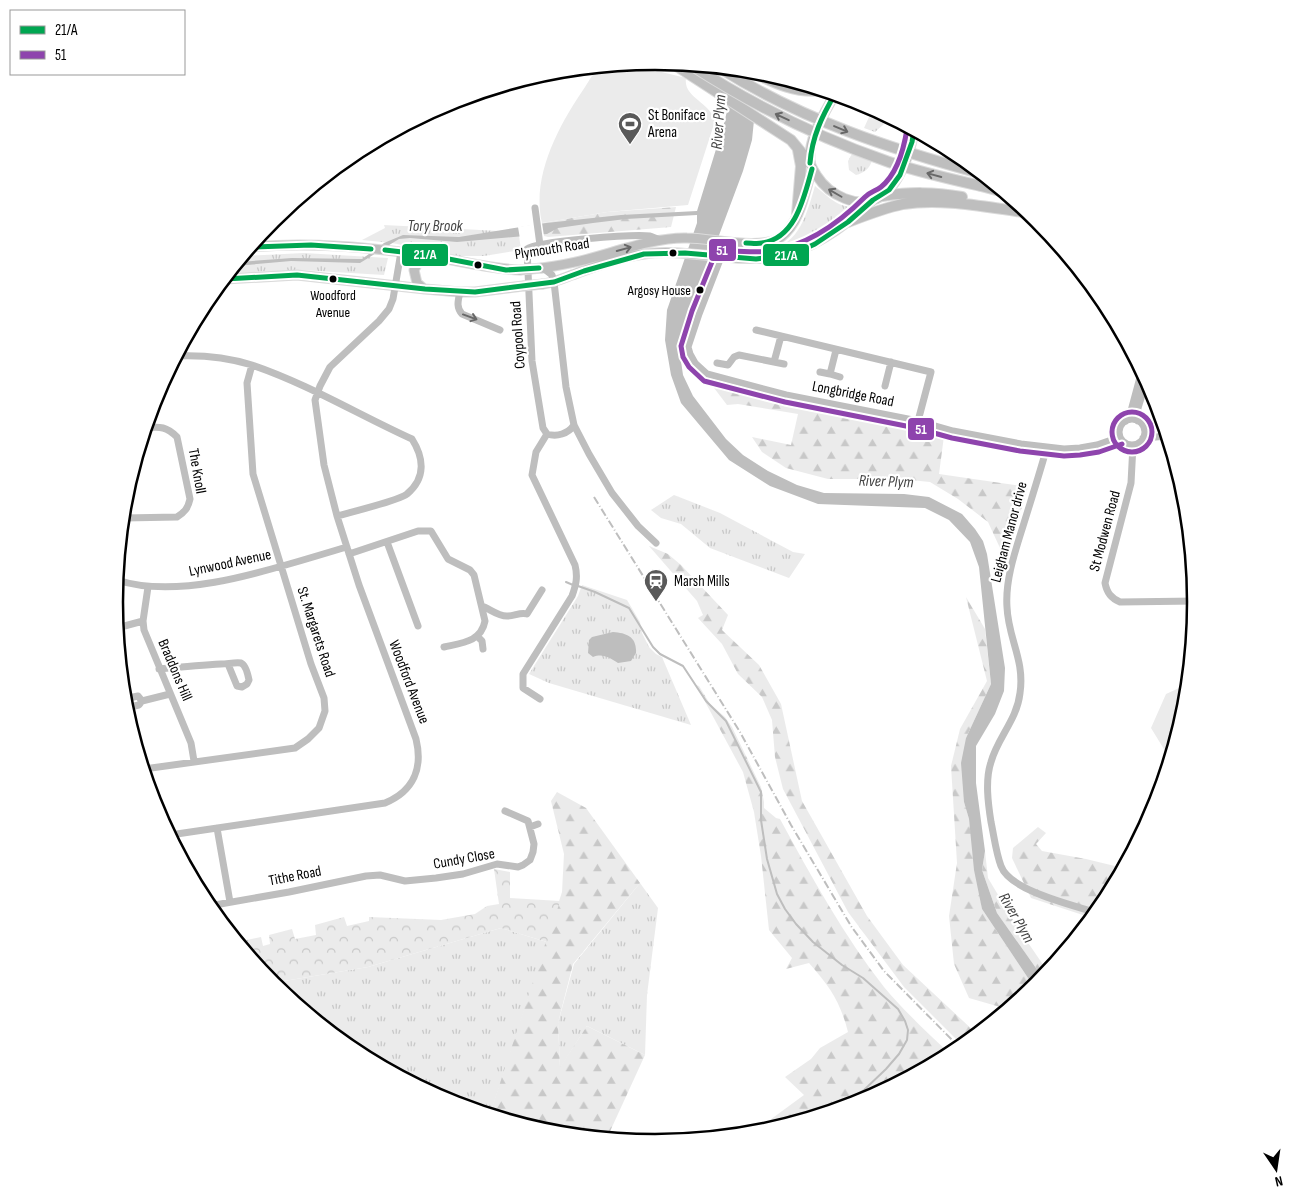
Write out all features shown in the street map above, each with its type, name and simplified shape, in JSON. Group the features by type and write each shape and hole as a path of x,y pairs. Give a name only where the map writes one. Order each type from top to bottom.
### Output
{"highway":[{"path":"684,71 791,140 811,166"},
{"path":"704,73 764,109 857,150 891,163 989,188"},
{"path":"735,77 792,108 862,138 963,169"},
{"path":"778,84 805,92"},
{"path":"797,214 800,166 798,148"},
{"path":"877,198 909,192 927,192 961,197 1015,210"},
{"path":"848,222 899,205 920,202 956,202 1016,211"}],"main road":[{"name":"Plymouth Road","path":"260,247 311,244 345,245 520,270 578,262 639,245 685,238 749,244 767,243 787,231 797,214 811,166 813,141 822,116 832,100"},
{"name":"Plymouth Road","path":"233,279 297,275 460,292 554,282 577,273 644,254 685,253 756,259 779,257 793,254 815,244 848,222 889,190 900,176 913,136"},
{"path":"811,166 821,183 836,195 855,200 877,198"},
{"path":"425,289 417,283 414,270 418,262 428,256"}],"street":[{"path":"535,208 540,241"},
{"name":"Coypool Road","path":"547,434 543,428 532,361 527,249 540,241 649,236 662,241"},
{"name":"Woodford Avenue","path":"177,834 385,803 402,792 416,775 419,764 416,739 337,516 324,466 315,400 330,367 379,321 389,309 401,252"},
{"name":"Longbridge Road","path":"717,256 688,347 695,363 707,374 786,395 918,421 953,432 1021,444 1064,449 1080,448 1097,445 1120,437"},
{"path":"542,268 552,275 554,282 564,370 574,425 612,493 638,526 656,543"},
{"path":"460,292 457,304 458,310 462,314 500,330"},
{"path":"756,330 931,372 918,421"},
{"path":"774,362 780,336"},
{"path":"830,374 836,350"},
{"path":"717,363 728,365 734,357 739,355 784,364"},
{"path":"184,357 229,360 252,365 317,393 412,439 419,451 421,463 420,477 406,496 337,516"},
{"path":"885,386 891,362"},
{"name":"St. Margarets Road","path":"150,768 295,748 319,728 325,711 324,698 311,664 253,474 247,383 252,365"},
{"path":"820,372 840,377"},
{"path":"1139,381 1131,411 1120,428 1120,437 1126,443 1134,445 1143,438 1161,436"},
{"path":"1143,389 1138,408 1143,438"},
{"path":"1126,421 1134,420 1160,433"},
{"path":"540,700 522,688 522,674 572,596 575,586 575,565 532,475 536,452 547,434 553,436 565,433 571,430 574,425"},
{"name":"The Knoll","path":"130,519 177,517 184,513 188,507 190,499 177,437 170,430 160,426 153,427"},
{"name":"St Modwen Road","path":"1134,445 1131,483 1105,583 1108,593 1112,598 1120,602 1188,601"},
{"name":"Leigham Manor drive","path":"1047,447 1014,554 1007,594 1007,609 1020,660 1020,693 1010,726 990,764 988,778 990,810 1001,867 1012,880 1019,886 1050,898 1090,910"},
{"name":"Lynwood Avenue","path":"124,582 148,587 180,588 212,583 387,542 418,531 431,530 448,559 470,570 474,575 482,606"},
{"path":"387,542 418,626"},
{"name":"Braddons Hill","path":"148,587 143,621 144,630 190,743 194,761"},
{"path":"482,606 500,616 522,612 527,614 542,590"},
{"path":"444,647 471,641 478,637 485,621 482,606"},
{"path":"124,626 143,621"},
{"path":"478,637 482,641 484,649"},
{"path":"159,669 228,664"},
{"path":"134,706 139,705 142,700 170,694"},
{"path":"132,697 138,696 142,700"},
{"path":"505,811 528,820 530,826 538,824"},
{"name":"Cundy Close","path":"366,876 380,875 406,880 421,880 463,874 498,864 518,867 530,860 533,852 534,844 530,833 530,826"},
{"path":"217,828 230,902"},
{"name":"Tithe Road","path":"218,904 366,876"}],"green space":[{"name":"St Boniface Arena","path":"654,70 686,78 688,90 708,109 715,121 688,205 607,212 542,223 540,187 544,169 557,134 594,74"},
{"path":"869,117 884,124 875,132 864,128"},
{"path":"852,154 872,161 866,170 856,175 849,170 848,161"},
{"path":"815,186 838,203 855,207 854,210 802,242 789,247 760,253 742,253 743,248 766,250 780,246 788,241 801,226"},
{"path":"676,207 671,227 544,236 542,223 607,212"},
{"path":"384,225 499,231 518,228 521,250 484,256 459,256 392,243 362,240 385,228"},
{"path":"304,253 388,258 384,275 301,270 238,273 252,256"},
{"path":"708,380 916,425 944,436 939,474 1028,487 1006,561 988,522 958,499 930,482 900,479 828,479 786,468 762,452 752,437 791,445 798,414 738,404 727,405"},
{"path":"674,495 720,513 793,552 805,554 789,578 710,548 681,524 661,518 651,510"},
{"path":"649,546 668,554 681,565 728,615 722,630 759,665 781,704 802,801 867,916 903,965 972,1029 957,1040 904,987 848,912 783,789 775,757 772,720 762,697 738,674 722,644 698,618 703,615 697,601"},
{"path":"582,585 627,600 640,622 642,633 649,647 662,657 691,725 549,683 529,674 578,596"},
{"path":"966,597 985,629 991,684 966,738 964,802 969,819 982,909 1030,980 1000,1007 969,998 954,964 949,916 957,863 951,766 960,729 987,681"},
{"path":"696,685 699,686 710,704 725,717 732,727 761,787 764,808 780,819 816,884 855,947 884,987 916,1022 944,1048 921,1063 859,1094 827,1106 767,1122 804,1095 785,1077 811,1059 820,1048 848,1032 833,995 823,980 809,963 786,969 792,958 769,930 754,812 743,772"},
{"path":"1180,688 1165,752 1151,728 1166,694"},
{"path":"557,792 586,808 640,883 573,964 558,1023 560,1067 587,1026 645,1055 610,1132 552,1124 492,1108 562,892 564,854 551,801"},
{"path":"1038,827 1046,833 1036,844 1042,851 1117,866 1085,916 1031,898 1012,858 1013,848"},
{"path":"985,851 988,878 1016,925 1044,965 1038,971 997,913 982,870"},
{"path":"494,869 510,872 510,898 560,901 547,942 501,928 368,967 283,981 245,940 261,937 263,946 270,944 269,935 292,929 295,939 316,935 315,925 344,917 347,926 369,921 369,917 441,920 475,914 487,906 499,904"},
{"path":"640,883 658,908 647,995 645,1055 587,1026 560,1068 558,1023 574,964"},
{"path":"501,928 547,942 492,1108 452,1094 389,1063 332,1024 283,981 368,967"}],"shaded area":[{"name":"River Plym","path":"745,78 758,80 752,140 743,171 681,337 680,354 683,375 693,396 726,439 743,455 768,471 797,485 824,493 904,494 929,497 962,514 983,541 987,554 1005,668 1004,691 995,714 976,746 976,783 985,851 982,870 997,913 1038,971 1030,980 982,909 974,870 969,819 964,802 961,763 966,738 991,684 979,567 970,542 949,520 925,508 818,504 770,486 729,460 681,403 671,375 665,340 667,310 697,223 697,215 626,219 558,228 547,234 457,242 410,238 399,239 360,263 291,261 244,265 247,261 292,258 362,259 384,243 403,235 459,237 546,223 621,215 697,211 725,120 732,85"},
{"path":"613,632 627,635 635,643 636,653 631,661 618,663 606,657 593,657 588,653 589,640 592,637"}],"pier":[{"path":"728,75 760,80 756,120 726,100 729,85"},
{"path":"542,223 544,236 520,239 518,227"}],"waterway":[{"path":"566,582 573,585"},
{"path":"578,586 629,608 653,647 660,654 683,666 706,701 726,721 761,792 761,820 767,859 777,894 785,909 813,942 842,965 863,978 898,1009 905,1021 908,1030 907,1040 899,1054 886,1069 856,1095"}],"railway":[{"path":"594,497 740,732 791,825 851,926 884,971 954,1042"}],"transit line":[{"name":"21/A","path":"810,163 818,127 832,100"},
{"name":"51","path":"906,133 899,160 887,182 867,195 822,232 797,244 770,251 721,250 716,252 692,311 681,346 683,357 689,367 704,381 785,402 1020,451 1064,456 1080,455 1099,452 1122,444"},
{"name":"21/A","path":"233,279 297,275 425,289 475,292 554,282 584,271 644,254 685,253 756,259 793,254 815,244 848,222 873,200 889,190 900,175 913,136"},
{"name":"21/A","path":"746,243 774,240 791,225 802,203 812,169"},
{"name":"21/A","path":"260,247 311,245 371,249"},
{"name":"21/A","path":"385,250 428,255 506,270 539,268"},
{"name":"51","path":"1128,412 1136,412 1143,415 1149,421 1152,432 1149,443 1143,449 1136,452 1128,452 1121,449 1115,443 1112,436 1112,428 1115,421 1121,415 1128,412"}],"place":[{"name":"St Boniface Arena","path":"630,145"},
{"name":"Woodford Avenue","path":"333,279"},
{"name":"Argosy House","path":"700,290"},
{"name":"Marsh Mills","path":"656,602"}],"water label":[{"name":"Tory Brook","path":"435,226"}]}
